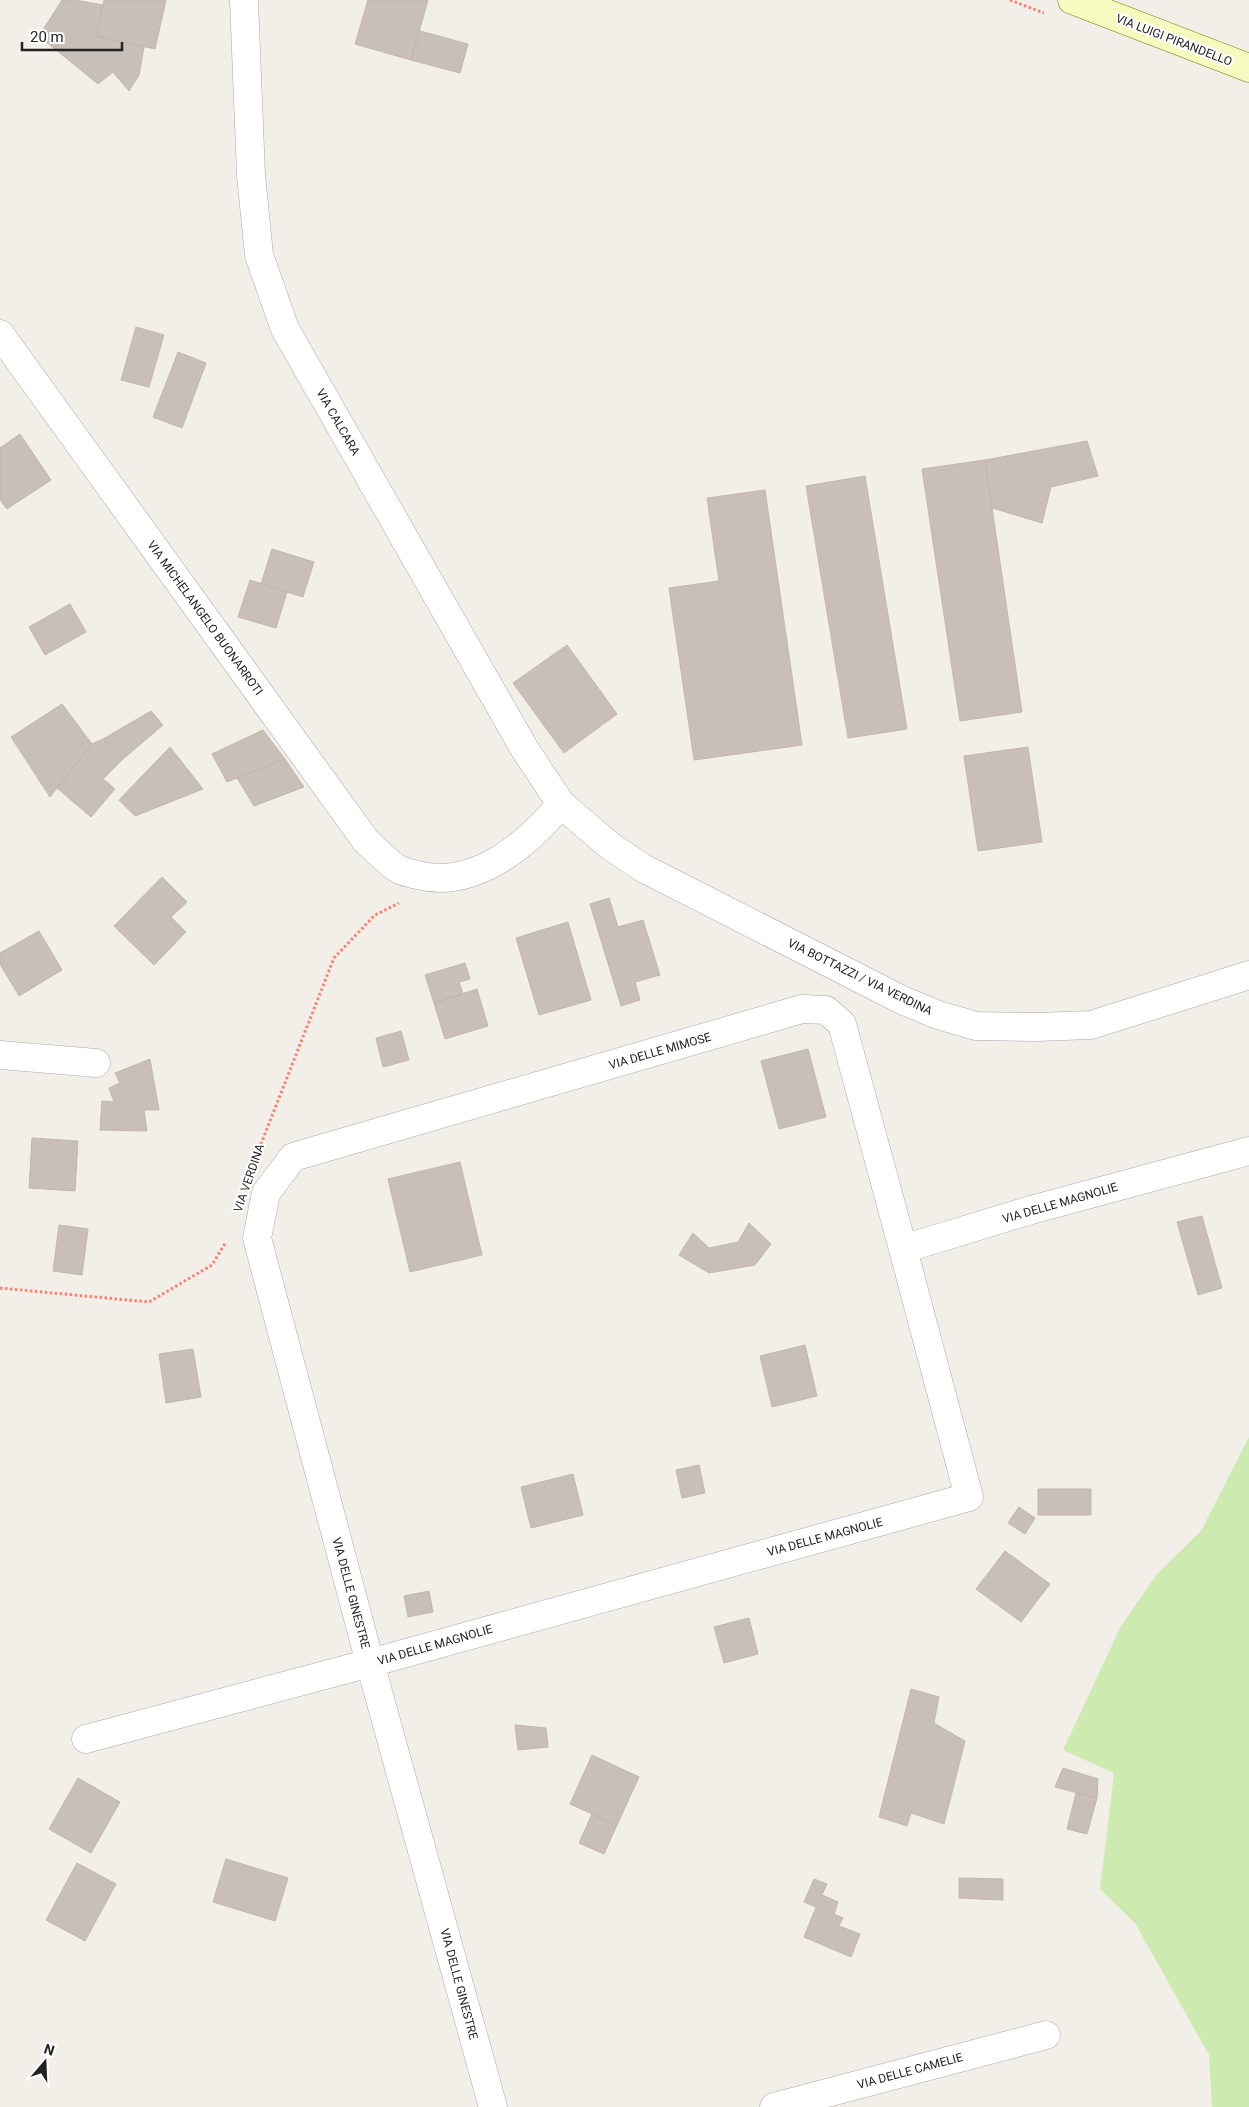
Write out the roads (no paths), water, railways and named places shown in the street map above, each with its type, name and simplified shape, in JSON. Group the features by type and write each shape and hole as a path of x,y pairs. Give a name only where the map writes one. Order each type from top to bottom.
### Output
{"street":[{"name":"VIA CALCARA","path":"244,0 251,175 259,255 285,329 524,748 561,804"},
{"name":"VIA LUIGI PIRANDELLO","path":"1072,0 1249,68"},
{"name":"VIA MICHELANGELO BUONARROTI","path":"0,334 366,841 399,870 430,878 454,876 488,867 516,848 537,830 561,804"},
{"name":"VIA BOTTAZZI / VIA VERDINA","path":"561,804 610,846 643,868 902,1000 938,1015 976,1026 1037,1027 1091,1025 1249,975"},
{"name":"VIA DELLE MIMOSE","path":"257,1188 293,1157 802,1009 826,1010 842,1024 903,1250"},
{"path":"0,1055 96,1063"},
{"name":"VIA DELLE MAGNOLIE","path":"86,1739 370,1663 970,1497 903,1250 1031,1210 1249,1152"},
{"name":"VIA DELLE GINESTRE","path":"257,1188 257,1238 370,1663 493,2107"},
{"name":"VIA DELLE CAMELIE","path":"774,2107 1046,2035"}]}
